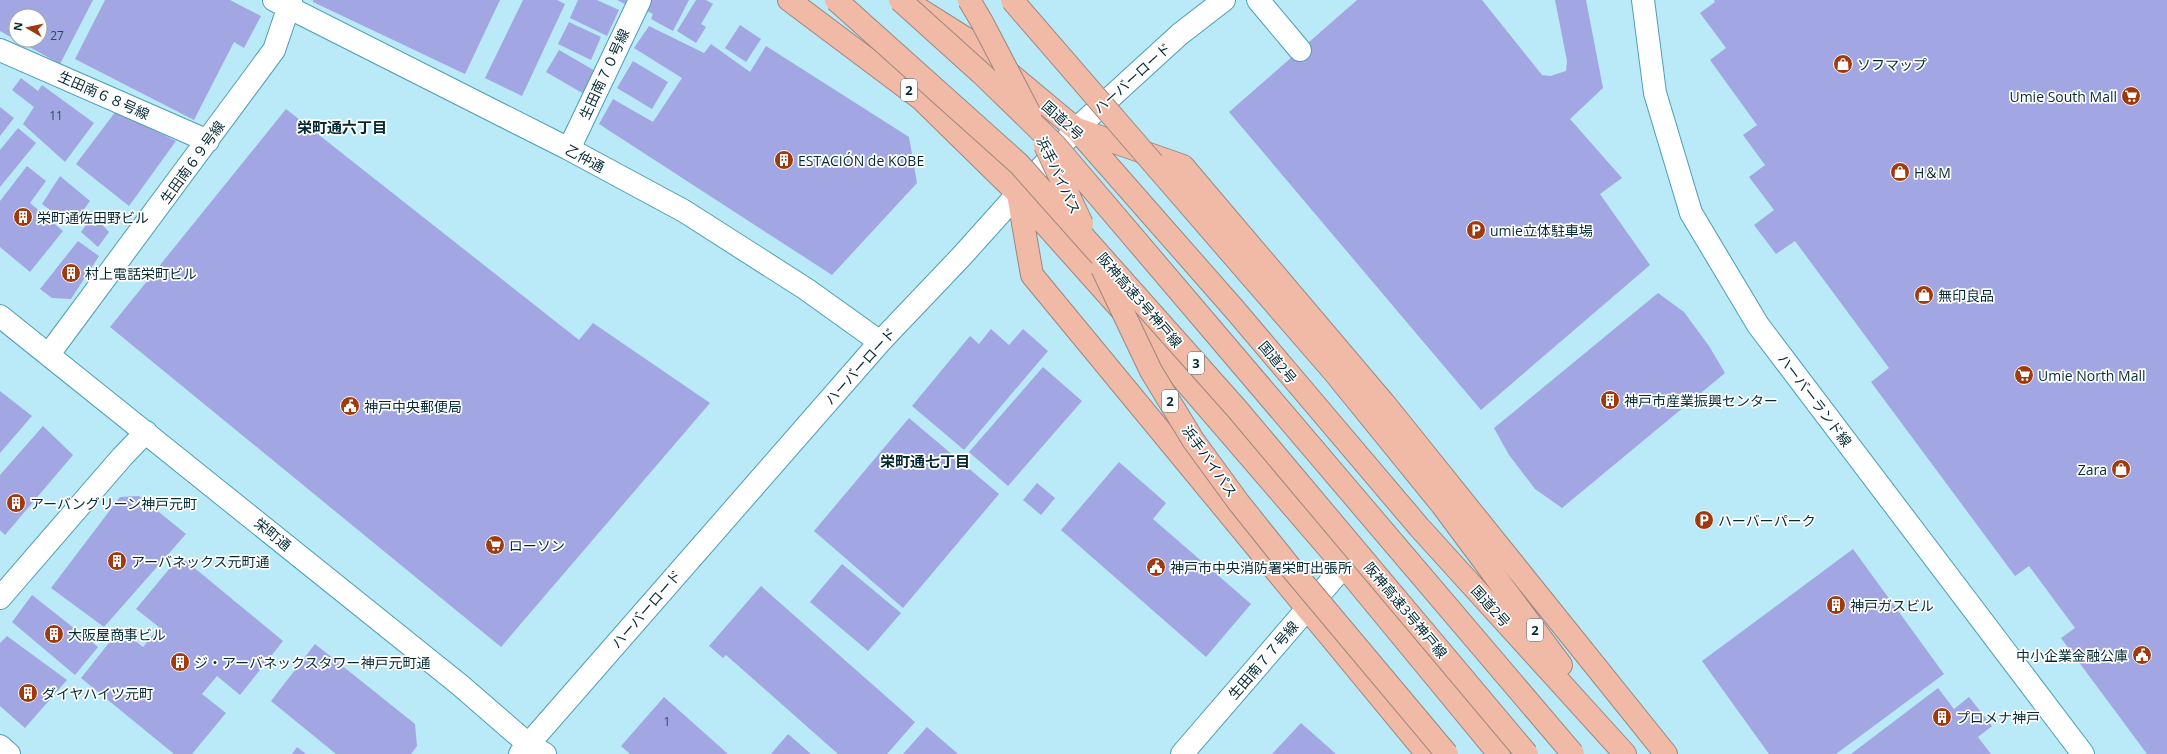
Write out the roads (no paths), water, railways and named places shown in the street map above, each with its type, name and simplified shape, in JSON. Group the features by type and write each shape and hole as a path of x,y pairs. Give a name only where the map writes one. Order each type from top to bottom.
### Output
{"highway":[{"name":"2","path":"789,0 921,99 1018,194 1176,371 1344,566 1499,754"},
{"name":"阪神高速3号神戸線","path":"836,0 1019,164 1236,409 1526,754"},
{"name":"3","path":"900,0 982,74 1055,145 1573,754"},
{"name":"国道2号","path":"904,0 973,43 1076,128 1235,310 1419,527 1626,754"},
{"name":"浜手バイパス","path":"969,0 1024,100 1152,371 1193,440 1239,503 1291,568 1447,754"},
{"name":"2","path":"1012,0 1334,372 1442,505 1626,754"},
{"path":"1076,128 1183,166 1384,403 1666,754"},
{"path":"1018,194 1032,275 1427,754"}],"street":[{"name":"生田南７０号線","path":"569,149 640,0"},
{"name":"ハーバーロード","path":"531,751 880,342 1018,194 1076,128 1180,34 1224,0"},
{"path":"1258,0 1300,50"},
{"name":"ハーバーランド線","path":"1643,0 1655,93 1691,213 1758,325 2083,754"},
{"name":"乙仲通","path":"284,2 569,149 684,211 806,289 880,342"},
{"name":"生田南６９号線","path":"49,354 274,50 284,2"},
{"name":"生田南６８号線","path":"0,50 208,141"},
{"name":"栄町通","path":"0,316 454,680 531,751"},
{"path":"0,598 122,457 146,432"},
{"name":"生田南７７号線","path":"1182,754 1344,566"},
{"path":"0,746 9,754"}],"place":[{"name":"ソフマップ","path":"1843,64"},
{"name":"Umie South Mall","path":"2131,96"},
{"name":"ESTACIÓN de KOBE","path":"784,160"},
{"name":"H＆M","path":"1900,172"},
{"name":"栄町通佐田野ビル","path":"23,217"},
{"name":"umie立体駐車場","path":"1476,230"},
{"name":"村上電話栄町ビル","path":"71,273"},
{"name":"無印良品","path":"1924,295"},
{"name":"Umie North Mall","path":"2024,375"},
{"name":"神戸市産業振興センター","path":"1610,400"},
{"name":"神戸中央郵便局","path":"350,406"},
{"name":"Zara","path":"2121,469"},
{"name":"アーバングリーン神戸元町","path":"16,503"},
{"name":"ハーバーパーク","path":"1704,520"},
{"name":"ローソン","path":"495,545"},
{"name":"アーバネックス元町通","path":"117,561"},
{"name":"神戸市中央消防署栄町出張所","path":"1156,567"},
{"name":"神戸ガスビル","path":"1836,605"},
{"name":"大阪屋商事ビル","path":"54,634"},
{"name":"中小企業金融公庫","path":"2142,655"},
{"name":"ジ・アーバネックスタワー神戸元町通","path":"180,662"},
{"name":"ダイヤハイツ元町","path":"28,693"},
{"name":"プロメナ神戸","path":"1942,717"}],"district":[{"name":"栄町通六丁目","path":"342,127"},
{"name":"栄町通七丁目","path":"925,461"}]}
